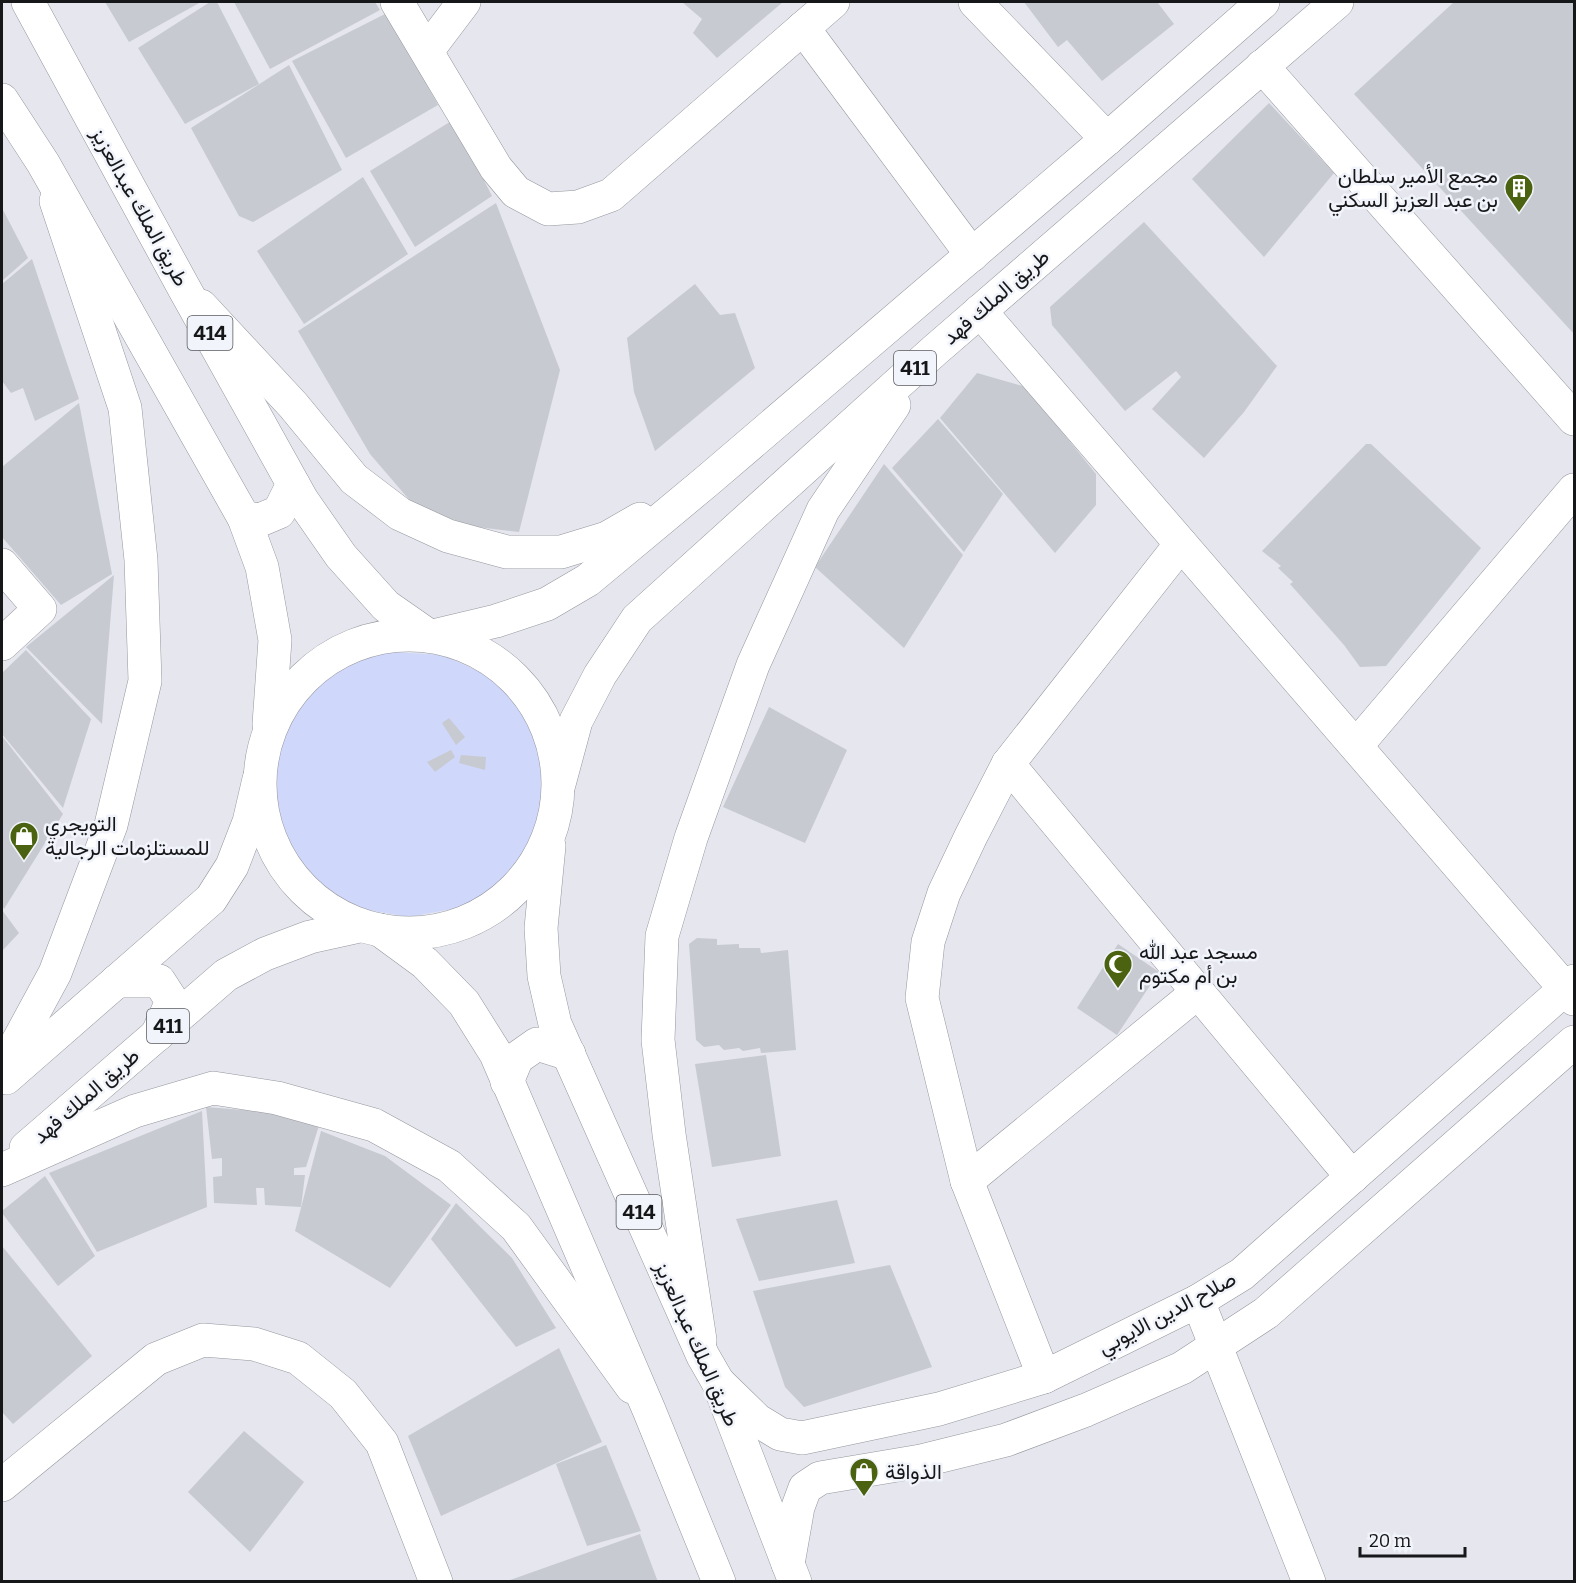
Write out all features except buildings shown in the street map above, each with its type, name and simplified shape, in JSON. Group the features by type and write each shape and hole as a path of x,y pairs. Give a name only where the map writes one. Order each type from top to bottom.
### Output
{"main road":[{"name":"طريق الملك عبدالعزيز","path":"28,2 302,500 340,556 386,606 433,635"},
{"path":"398,2 496,168 516,192 548,209 578,207 611,195 833,2"},
{"path":"427,51 464,2"},
{"path":"975,2 1107,139"},
{"name":"411","path":"433,635 495,621 547,604 588,580 707,482 1263,2"},
{"name":"طريق الملك فهد","path":"559,784 576,721 600,675 637,619 934,351 1337,2"},
{"path":"803,28 972,255"},
{"path":"1262,66 1575,418"},
{"path":"2,100 43,163 244,518 262,567 275,640 269,728 249,822 232,866 211,899 2,1082"},
{"path":"2,1071 55,973 111,825 145,681 141,560 125,408 43,163"},
{"path":"184,288 293,405 354,479 400,514 448,536 507,552 561,552 607,538 707,482"},
{"path":"980,311 1356,746 1572,989"},
{"path":"710,1369 669,1134 658,1040 662,936 692,838 753,664 823,510 883,420 934,351"},
{"path":"244,518 260,520 279,512 293,484"},
{"path":"1356,746 1575,490"},
{"path":"1044,1377 967,1181 922,998 928,942 944,893 1008,764 1181,544"},
{"path":"2,565 39,609 2,644"},
{"path":"269,728 296,684 336,651 386,635 433,635 485,654 525,687 550,733 559,784 551,831 529,873 495,906 453,927 406,934 369,927"},
{"path":"1008,764 1352,1177"},
{"path":"259,779 265,826 285,869 318,903 369,927 425,963 464,1003 496,1054 649,1410 719,1581"},
{"name":"طريق الملك عبدالعزيز","path":"551,831 541,928 544,976 555,1024 710,1369 791,1573"},
{"name":"طريق الملك فهد","path":"2,1170 226,975 265,954 310,937 369,927"},
{"path":"117,981 159,981 172,1001 157,1035"},
{"name":"صلاح الدين الايوبي","path":"710,1369 757,1420 780,1434 802,1438 939,1409 1044,1377 1198,1301 1242,1274 1572,989"},
{"path":"967,1181 1198,992"},
{"path":"791,1573 798,1507 805,1488 820,1478 921,1461 1006,1440 1086,1410 1182,1368 1266,1313 1575,1042"},
{"path":"507,1082 517,1058 537,1044 569,1054"},
{"path":"2,1170 135,1111 213,1088 277,1098 374,1125 449,1166 516,1227 649,1410"},
{"path":"1198,1301 1309,1581"},
{"path":"2,1485 156,1359 203,1340 254,1344 298,1358 343,1394 382,1443 436,1581"}],"shaded area":[{"path":"376,651 443,655 496,679 530,720 546,771 536,833 516,870 473,905 409,917 356,908 329,896 298,865 276,823 266,778 275,737 298,703 325,675"}],"place":[{"name":"مجمع الأمير سلطان بن عبد العزيز السكني","path":"1519,214"},
{"name":"التويجري للمستلزمات الرجالية","path":"24,862"},
{"name":"مسجد عبد الله بن أم مكتوم","path":"1118,990"},
{"name":"الذواقة","path":"864,1498"}]}
